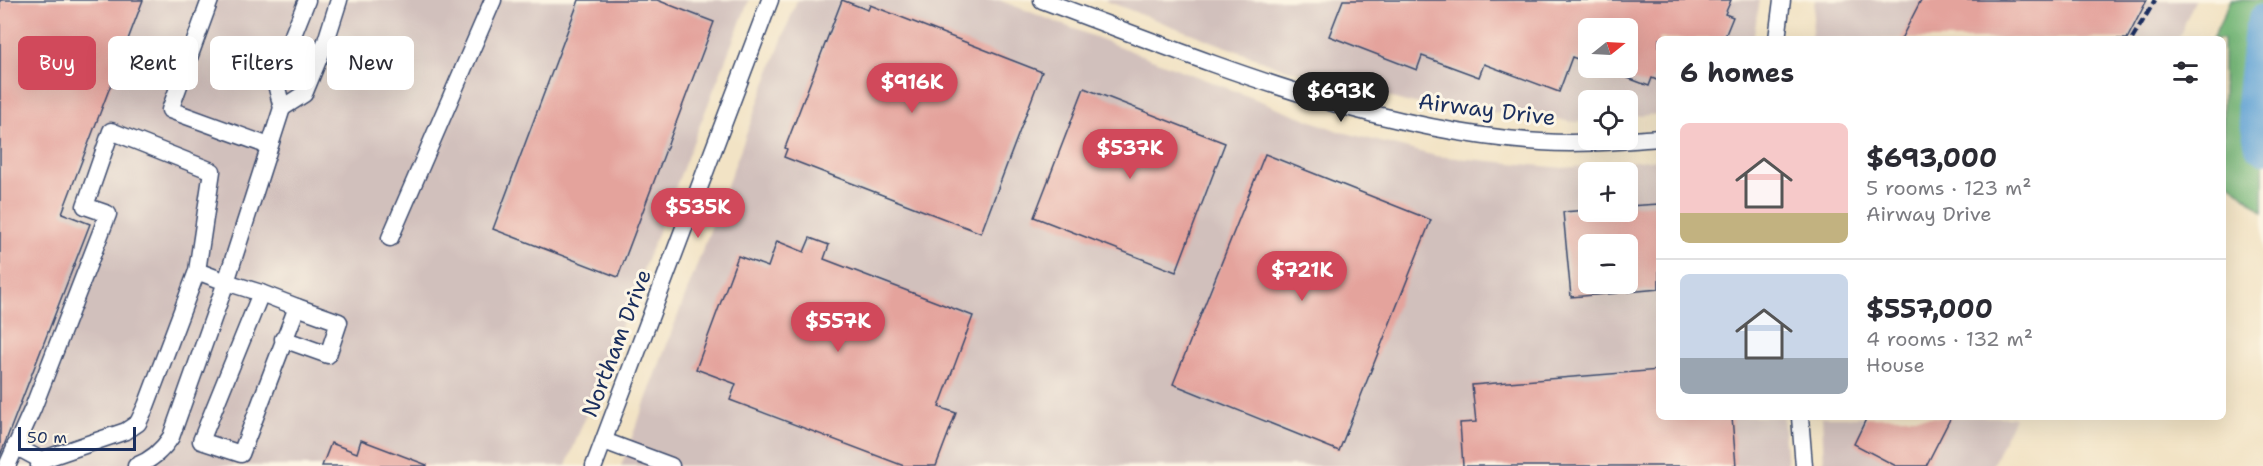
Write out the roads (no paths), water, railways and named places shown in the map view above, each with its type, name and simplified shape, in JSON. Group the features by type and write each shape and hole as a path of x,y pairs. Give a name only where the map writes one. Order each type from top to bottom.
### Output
{"street":[{"path":"210,0 170,110 269,146"},
{"path":"136,466 162,451 171,437 226,282 282,108 275,80 307,0"},
{"path":"282,108 304,94 339,0"},
{"path":"390,238 493,0"},
{"name":"Northam Drive","path":"594,466 770,0"},
{"name":"Airway Drive","path":"1042,0 1275,86 1443,131 1542,142 1656,138"},
{"path":"1777,36 1782,0"},
{"path":"7,466 15,446 33,408 108,214 85,206 111,131 212,171 197,271 138,423 126,431 40,463 15,446"},
{"path":"197,271 339,322 328,355 284,339"},
{"path":"261,293 201,441 241,454 297,307"},
{"path":"1800,420 1804,466"},
{"path":"603,441 671,466"}],"waterway":[{"path":"2263,18 2258,30 2250,104 2259,147 2263,150"}],"railway":[{"path":"2134,36 2155,0"}]}
